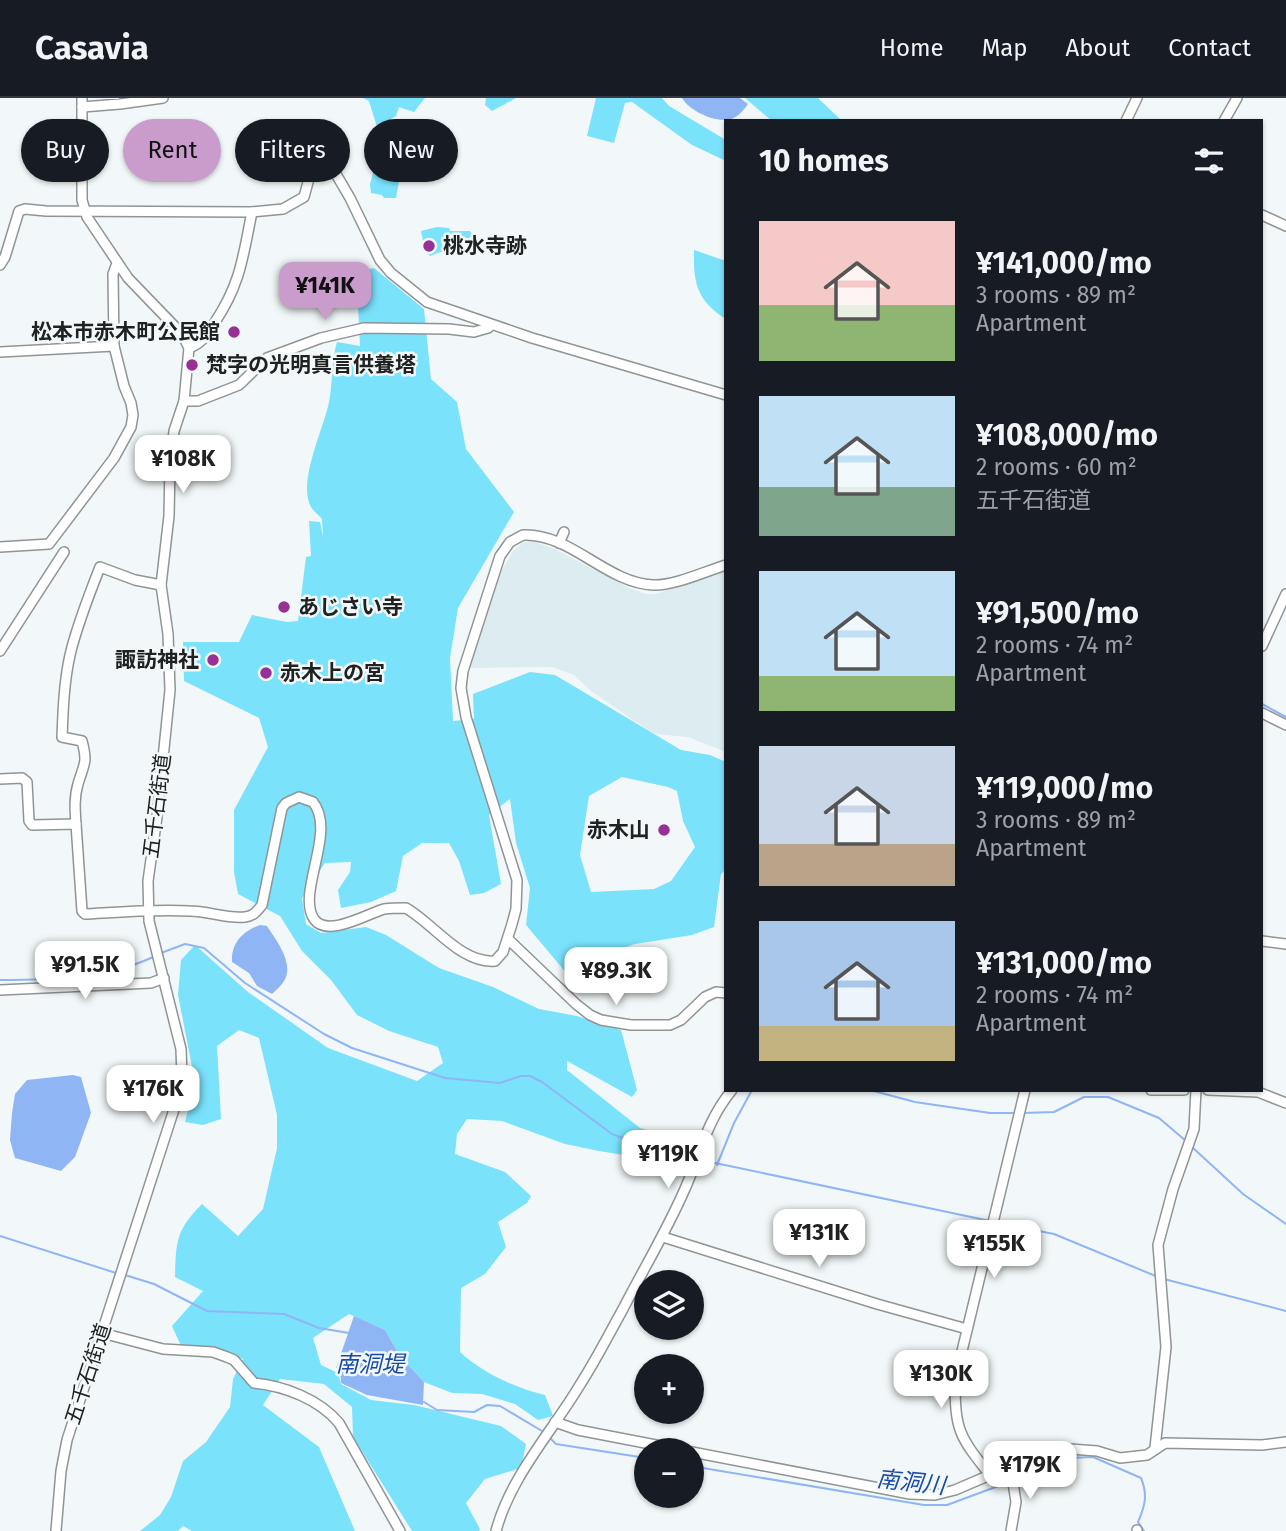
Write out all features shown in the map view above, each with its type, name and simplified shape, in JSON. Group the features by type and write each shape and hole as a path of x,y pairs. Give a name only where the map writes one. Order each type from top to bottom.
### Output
{"street":[{"path":"163,98 120,104 82,102 82,200 84,211 97,236 128,278 183,334 189,348 201,344 231,297 244,260 253,212"},
{"path":"1127,119 1136,98"},
{"path":"1225,119 1237,98"},
{"path":"0,264 5,257 19,212 25,209 253,212 283,209 304,197 314,160 321,156 326,157 350,198 380,260 391,273 427,302 491,325 724,394"},
{"path":"1263,215 1286,226"},
{"path":"0,547 49,544 114,458 131,427 133,415 114,346 113,274 117,263"},
{"path":"184,401 198,401 239,385 267,358 321,338 364,328 474,332 491,325"},
{"path":"0,352 114,346"},
{"name":"五千石街道","path":"56,1531 61,1471 67,1440 175,1107 182,1077 181,1049 148,910 148,881 170,690 168,634 161,584 169,516 171,448 184,401 189,348"},
{"path":"559,543 564,532"},
{"path":"161,584 135,580 100,566 70,654 63,700 62,737 82,741 86,762 77,785 75,803 82,911 85,914 148,910 192,911 235,917 255,914 262,905 282,808 299,797 313,802 320,814 320,838 310,904 314,919 319,924 334,927 382,910 406,908 482,962 495,961 503,952 516,909 517,880 463,705 461,688 463,671 504,548 523,535 544,537 629,580 643,584 666,583 724,566"},
{"path":"0,651 64,552"},
{"path":"1263,644 1286,594"},
{"path":"1263,714 1286,725"},
{"path":"0,779 22,778 27,782 29,821 32,825 76,824"},
{"path":"508,939 576,1004 601,1020 631,1025 670,1025 681,1020 705,998 716,992 724,993"},
{"path":"1263,942 1286,943"},
{"path":"0,990 151,983 164,978"},
{"path":"496,1531 501,1513 536,1450 607,1342 663,1237 686,1186 702,1138 731,1092"},
{"path":"990,1475 957,1428 955,1380 1025,1092"},
{"path":"1155,1448 1166,1347 1158,1245 1172,1188 1194,1129 1196,1092"},
{"path":"1260,1092 1286,1103"},
{"path":"663,1237 877,1304 967,1329"},
{"path":"102,1333 163,1349 213,1352 234,1360 254,1383 291,1391 331,1412 400,1531"},
{"path":"555,1422 578,1430 910,1494 935,1495 955,1490 990,1475 1034,1466 1070,1449 1097,1451 1120,1458 1147,1455 1165,1443 1262,1446 1286,1442"},
{"path":"1011,1470 1016,1502 1011,1531"}],"shaded area":[{"path":"363,98 425,98 414,112 399,107 396,116 391,119 375,119 369,101"},
{"path":"486,98 516,98 492,111 485,105"},
{"path":"596,98 662,98 669,106 724,139 724,160 692,145 632,102 625,103 614,143 587,136"},
{"path":"745,98 818,98 840,119 770,119"},
{"path":"399,182 396,198 384,198 371,193 370,184"},
{"path":"437,227 449,228 450,231 470,231 473,235 461,244 430,256 425,250 421,231"},
{"path":"694,250 724,260 724,318 703,298 694,272"},
{"path":"374,268 424,309 431,379 457,402 466,449 514,512 458,608 450,658 453,721 474,719 473,694 530,672 555,675 681,750 710,755 724,761 724,871 721,874 714,927 692,935 635,944 601,955 573,981 526,925 530,888 516,843 510,799 489,815 501,884 484,893 470,895 459,861 449,843 422,843 403,856 396,891 371,902 341,908 338,890 350,872 351,862 325,863 302,898 306,924 321,933 366,927 386,935 439,968 493,987 539,1009 577,1016 621,1030 637,1090 632,1097 567,1061 567,1070 640,1128 674,1138 685,1161 667,1162 565,1144 502,1121 467,1119 457,1134 455,1154 505,1172 531,1196 527,1203 498,1222 506,1247 485,1274 461,1288 460,1352 500,1379 545,1395 553,1416 538,1420 515,1404 482,1394 452,1393 424,1382 400,1356 385,1330 349,1314 313,1338 321,1365 338,1373 341,1384 371,1400 414,1405 501,1426 526,1444 521,1468 485,1479 466,1503 479,1531 412,1531 353,1437 352,1407 324,1384 280,1379 263,1405 319,1447 355,1531 192,1531 183,1526 178,1531 140,1531 160,1515 171,1497 183,1461 206,1442 230,1407 233,1379 243,1359 213,1349 181,1346 172,1326 203,1291 175,1277 179,1237 187,1221 202,1204 238,1236 263,1209 277,1148 277,1115 259,1038 239,1030 217,1046 221,1119 203,1125 185,1122 195,1082 178,995 181,960 195,945 248,992 328,1048 417,1081 443,1063 438,1047 389,1031 357,1015 331,980 302,951 280,916 238,894 234,872 234,810 268,747 259,718 184,681 183,642 239,642 252,615 287,622 298,621 306,557 311,556 309,521 320,522 323,537 322,519 311,507 308,496 309,470 329,402 337,342 360,346 358,306 349,274","holes":["622,777 677,791 683,821 695,847 671,881 654,889 591,892 580,855 589,796"]},
{"path":"524,542 535,542 555,549 629,588 646,594 656,594 724,572 724,751 688,737 654,734 591,691 574,675 552,667 470,668 500,574 513,551"}],"water":[{"path":"682,98 740,98 748,104 737,116 723,120 699,113"},
{"path":"260,925 267,926 286,960 287,974 272,994 257,986 249,973 232,962 239,939"},
{"path":"73,1075 81,1077 91,1113 75,1157 61,1171 15,1158 10,1140 15,1094 27,1080"},
{"name":"南洞堤","path":"354,1316 385,1330 400,1356 424,1382 423,1405 367,1395 341,1383 340,1369 336,1368"}],"waterway":[{"path":"1263,705 1286,717"},
{"path":"161,953 185,944 204,948 245,983 324,1034 352,1048 445,1078 500,1083 530,1076 612,1134 692,1157"},
{"path":"0,980 58,979 97,974 153,957"},
{"path":"717,1165 734,1123 751,1092"},
{"path":"878,1092 915,1102 990,1113 1016,1113"},
{"path":"1022,1113 1054,1112 1084,1097 1108,1097 1159,1118 1186,1141"},
{"path":"1192,1147 1243,1194 1286,1224"},
{"path":"701,1160 990,1221"},
{"path":"998,1223 1054,1234 1158,1277"},
{"path":"0,1236 116,1273"},
{"path":"125,1275 154,1284 207,1311 284,1314 319,1328 349,1333"},
{"path":"1164,1279 1286,1311"},
{"name":"南洞川","path":"424,1402 437,1410 474,1412 487,1405 500,1406 542,1431"},
{"name":"南洞川","path":"549,1437 556,1444 634,1456"},
{"name":"南洞川","path":"1018,1480 1053,1474 1069,1458 1093,1457 1141,1478 1145,1500 1138,1522 1144,1531"},
{"name":"南洞川","path":"704,1468 924,1505 947,1505 1009,1482"}],"place":[{"name":"桃水寺跡","path":"429,246"},
{"name":"松本市赤木町公民館","path":"234,332"},
{"name":"梵字の光明真言供養塔","path":"192,365"},
{"name":"あじさい寺","path":"284,607"},
{"name":"諏訪神社","path":"213,660"},
{"name":"赤木上の宮","path":"266,673"},
{"name":"赤木山","path":"664,830"}]}
